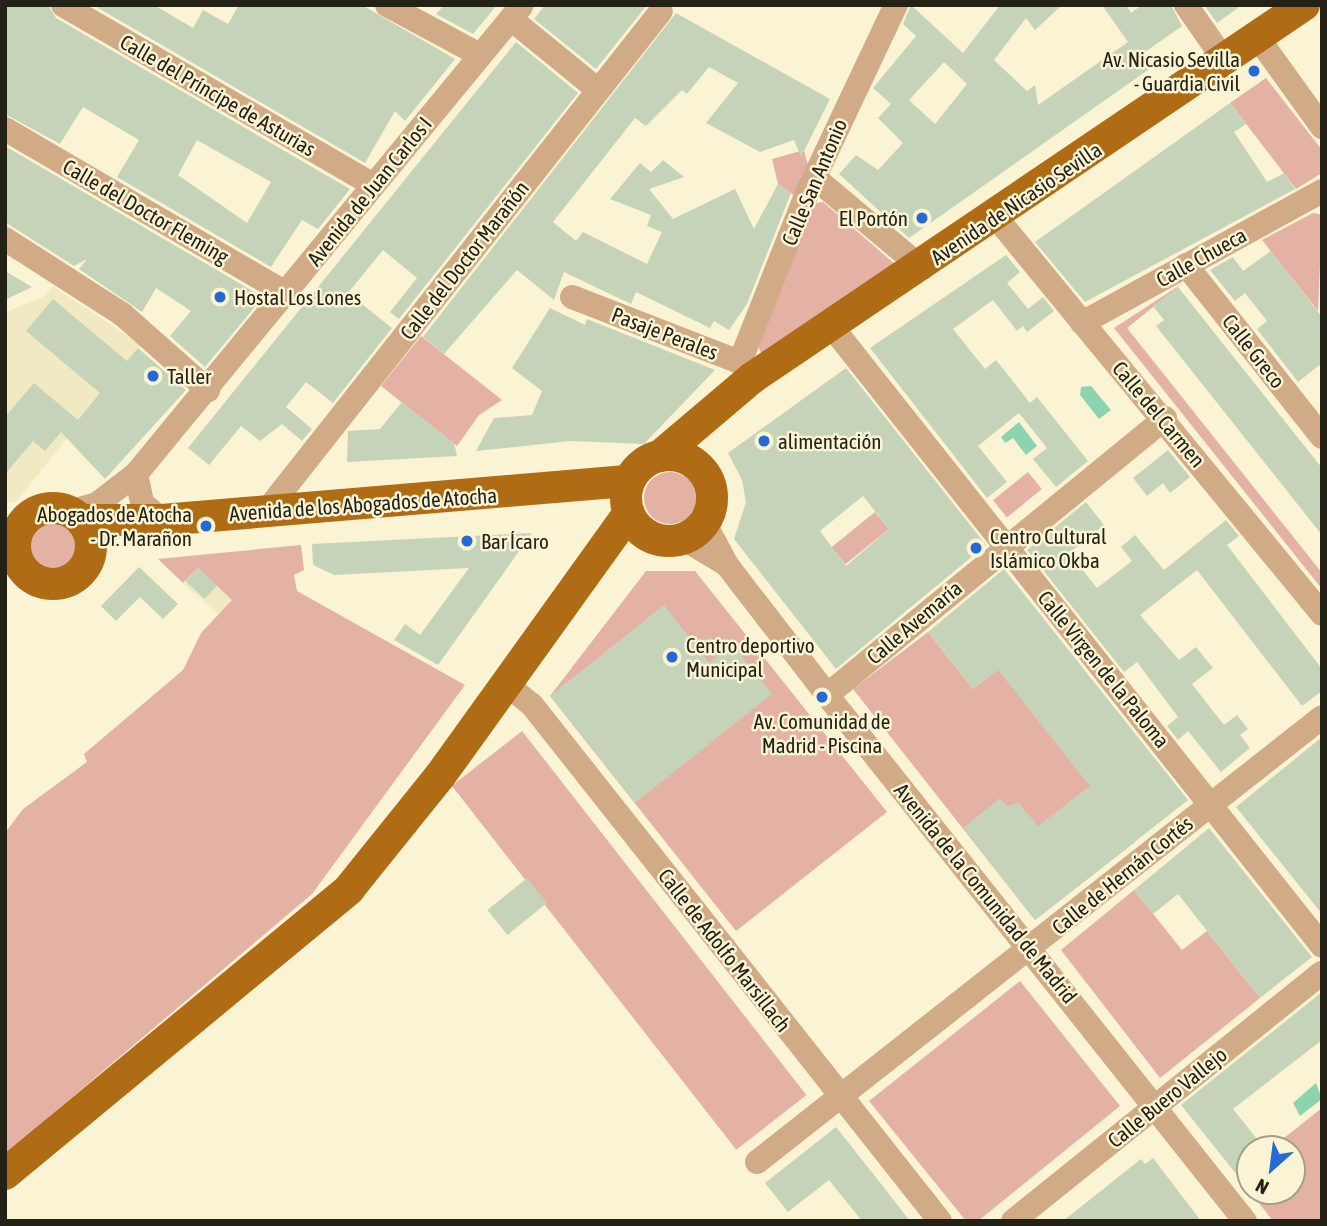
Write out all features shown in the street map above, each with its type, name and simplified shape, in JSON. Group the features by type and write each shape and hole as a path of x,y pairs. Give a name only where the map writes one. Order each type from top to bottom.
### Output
{"main road":[{"name":"Avenida de Nicasio Sevilla","path":"703,471 706,442 726,399 746,370 832,327 1304,5"},
{"name":"Avenida de Nicasio Sevilla","path":"660,456 726,399"},
{"path":"5,1174 349,889 440,776 607,550 632,509 642,465 660,456 684,457 703,471 713,497 694,531 671,542 632,509"},
{"name":"Avenida de los Abogados de Atocha","path":"75,516 162,520 268,509 564,489 632,509"},
{"path":"42,510 75,516 90,538 89,558 76,576 55,584 34,580 12,541 42,510"},
{"name":"Avenida de los Abogados de Atocha","path":"89,558 121,536 162,520"}],"street":[{"name":"Calle del Príncipe de Asturias","path":"63,5 373,185"},
{"path":"387,5 480,55"},
{"path":"1186,5 1225,61"},
{"name":"Calle San Antonio","path":"746,370 815,178 889,7"},
{"name":"Avenida de Juan Carlos I","path":"75,516 97,504 136,474 208,390 517,12"},
{"path":"517,12 598,90"},
{"name":"Calle del Doctor Marañón","path":"268,509 661,12"},
{"path":"1258,38 1322,127"},
{"name":"Calle del Doctor Fleming","path":"5,129 286,293"},
{"path":"815,178 922,268"},
{"name":"Calle Chueca","path":"1082,323 1321,192"},
{"name":"Calle del Carmen","path":"995,216 1082,323 1165,418 1322,614"},
{"path":"5,239 122,314 208,390"},
{"name":"Calle Greco","path":"1186,265 1322,437"},
{"name":"Pasaje Perales","path":"572,297 746,370"},
{"name":"Calle Virgen de la Paloma","path":"832,327 1322,946"},
{"name":"Calle Avemaría","path":"827,695 1005,546 1165,418"},
{"path":"136,474 142,503 162,520"},
{"name":"Avenida de la Comunidad de Madrid","path":"694,531 727,565 1245,1221"},
{"name":"Calle de Adolfo Marsillach","path":"506,684 532,705 940,1221"},
{"name":"Calle de Hernán Cortés","path":"757,1162 1322,717"},
{"name":"Calle Buero Vallejo","path":"1013,1221 1322,973"}],"shaded area":[{"path":"1266,78 1322,150 1322,173 1296,189 1230,103"},
{"path":"804,150 808,166 796,197 778,184 772,159"},
{"path":"823,202 896,265 762,355 758,346 815,203"},
{"path":"1313,213 1322,215 1318,311 1262,240"},
{"path":"1183,283 1127,328 1322,573 1322,589 1114,328"},
{"path":"53,286 141,345 16,502 5,502 5,312 43,297"},
{"path":"421,336 502,400 479,415 457,446 381,386"},
{"path":"1091,386 1111,410 1099,419 1080,395 1081,387"},
{"path":"1019,422 1037,446 1026,455 1013,438 1005,443 1001,437"},
{"path":"670,472 680,474 688,480 694,488 694,508 688,516 680,522 670,524 660,522 652,516 646,508 644,498 646,488 652,480 660,474"},
{"path":"1028,472 1042,489 1007,517 993,500"},
{"path":"875,512 889,529 845,564 831,547"},
{"path":"48,519 58,519 73,527 79,536 79,558 73,567 58,575 48,575 30,563 25,552 25,542 37,524"},
{"path":"301,545 304,570 294,575 297,591 465,685 312,894 5,1154 5,833 23,809 87,762 84,754 183,670 201,633 232,600 198,568 183,583 158,559"},
{"path":"198,568 233,599 219,615 184,584"},
{"path":"646,571 695,571 887,812 736,931 550,696"},
{"path":"928,632 973,689 998,669 1135,842 1035,920 853,689"},
{"path":"522,731 806,1095 736,1150 452,786"},
{"path":"1134,890 1182,950 1207,931 1260,998 1160,1078 1061,950"},
{"path":"1020,981 1120,1106 978,1221 966,1221 869,1101"},
{"path":"1316,1083 1322,1099 1300,1116 1293,1103"},
{"path":"1322,1108 1322,1221 1273,1221 1260,1205 1306,1205 1306,1135 1288,1135"}],"building":[{"path":"5,5 48,5 56,18 350,189 318,229 302,220 271,267 117,177 139,140 83,107 60,144 5,114","holes":["197,140 271,182 247,223 178,175"]},
{"path":"93,5 154,5 193,28 203,10 228,24 239,5 362,5 455,59 405,121 395,111 365,163"},
{"path":"444,5 497,5 473,34 436,14"},
{"path":"545,5 647,5 596,69 534,19"},
{"path":"911,5 963,53 1000,5 1062,5 1035,30 1026,18 994,60 1027,91 1035,85 1038,105 1128,42 1102,5 1126,5 1131,13 1142,5 1171,5 1182,26 1138,57 1148,70 909,238 839,174 856,155 878,170 903,143 878,118 891,104 873,88 916,36 903,24","holes":["944,62 967,84 935,124 909,100"]},
{"path":"1204,5 1242,5 1217,23"},
{"path":"676,13 830,99 801,157 794,140 760,152 706,123 738,83 709,67 687,94 682,90 646,126 635,118 553,222 576,241 583,232 647,264 662,232 647,226 651,215 610,199 640,163 651,172 663,160 684,177 649,189 673,219 735,189 754,229 778,184 791,193 747,304 729,330 714,321 710,328 636,292 631,304 564,272 554,300 517,270 444,354 423,337"},
{"path":"516,42 578,93 399,319 390,312 417,278 383,250 348,293 392,328 333,403 306,382 286,407 312,429 302,441 282,424 260,441 241,426 209,465 188,448"},
{"path":"1230,103 1246,124 1234,132 1267,182 1284,173 1295,189 1085,302 1035,242"},
{"path":"5,146 263,297 205,367 170,336 191,311 156,288 142,312 79,269 87,259 74,266 5,222"},
{"path":"1271,251 1322,317 1322,363 1298,382 1257,329 1267,321 1245,293 1235,301 1210,270 1233,257 1243,271"},
{"path":"1006,255 1020,272 1007,283 1028,309 1043,297 1054,311 1027,332 1023,326 1017,331 993,300 953,329 985,369 996,360 1030,403 1037,397 1088,461 1056,487 1033,459 1047,448 1019,413 978,446 1007,482 987,498 870,348"},
{"path":"5,271 32,287 5,300"},
{"path":"1178,287 1322,468 1322,535 1156,326 1164,320 1153,306"},
{"path":"53,299 127,361 138,348 186,390 105,479 61,432 45,451 33,441 5,474 5,417 34,383 78,420 100,393 26,331"},
{"path":"550,308 585,325 587,319 715,370 644,444 571,441 476,451 494,418 532,415 542,391 512,368"},
{"path":"846,368 986,545 836,669 734,539 746,502 742,480 728,453","holes":["863,496 889,529 846,566 820,531"]},
{"path":"402,402 454,443 457,456 347,462 348,431 380,429"},
{"path":"1168,450 1190,477 1170,493 1163,483 1147,496 1133,478"},
{"path":"1086,502 1104,525 1069,553 1097,588 1132,561 1121,547 1135,535 1164,570 1226,520 1239,536 1227,545 1322,669 1322,691 1302,706 1197,570 1140,615 1179,660 1196,647 1213,668 1192,684 1224,725 1237,715 1248,729 1240,735 1250,748 1221,772 1188,731 1178,740 1167,726 1178,717 1137,662 1124,672 1027,550"},
{"path":"532,533 438,665 394,640 405,624 420,635 469,568 334,575 313,565 312,544"},
{"path":"139,567 178,604 163,619 140,597 116,621 101,606"},
{"path":"198,568 217,586 205,599 186,581"},
{"path":"1004,569 1188,800 1035,920 963,828 1000,798 1007,806 1019,803 1038,826 1090,786 998,670 973,689 928,632"},
{"name":"Centro deportivo Municipal","path":"664,605 709,663 732,644 772,694 635,803 550,696"},
{"path":"1322,737 1322,914 1236,807"},
{"path":"1209,828 1312,957 1260,998 1178,894 1153,914 1134,890"},
{"path":"527,878 547,903 508,935 487,910"},
{"path":"1322,992 1322,1040 1233,1109 1254,1135 1236,1135 1236,1174 1181,1105"},
{"path":"836,1127 910,1221 862,1221 829,1180 788,1212 765,1183"},
{"path":"1153,1158 1201,1221 1063,1221 1141,1159 1145,1164"}],"place":[{"name":"Av. Nicasio Sevilla - Guardia Civil","path":"1254,71"},
{"name":"El Portón","path":"922,218"},
{"name":"Hostal Los Lones","path":"220,297"},
{"name":"Taller","path":"153,376"},
{"name":"alimentación","path":"764,441"},
{"name":"Abogados de Atocha - Dr. Marañon","path":"206,526"},
{"name":"Bar Ícaro","path":"467,541"},
{"name":"Centro Cultural Islámico Okba","path":"976,548"},
{"name":"Centro deportivo Municipal","path":"672,657"},
{"name":"Av. Comunidad de Madrid - Piscina","path":"822,697"}]}
